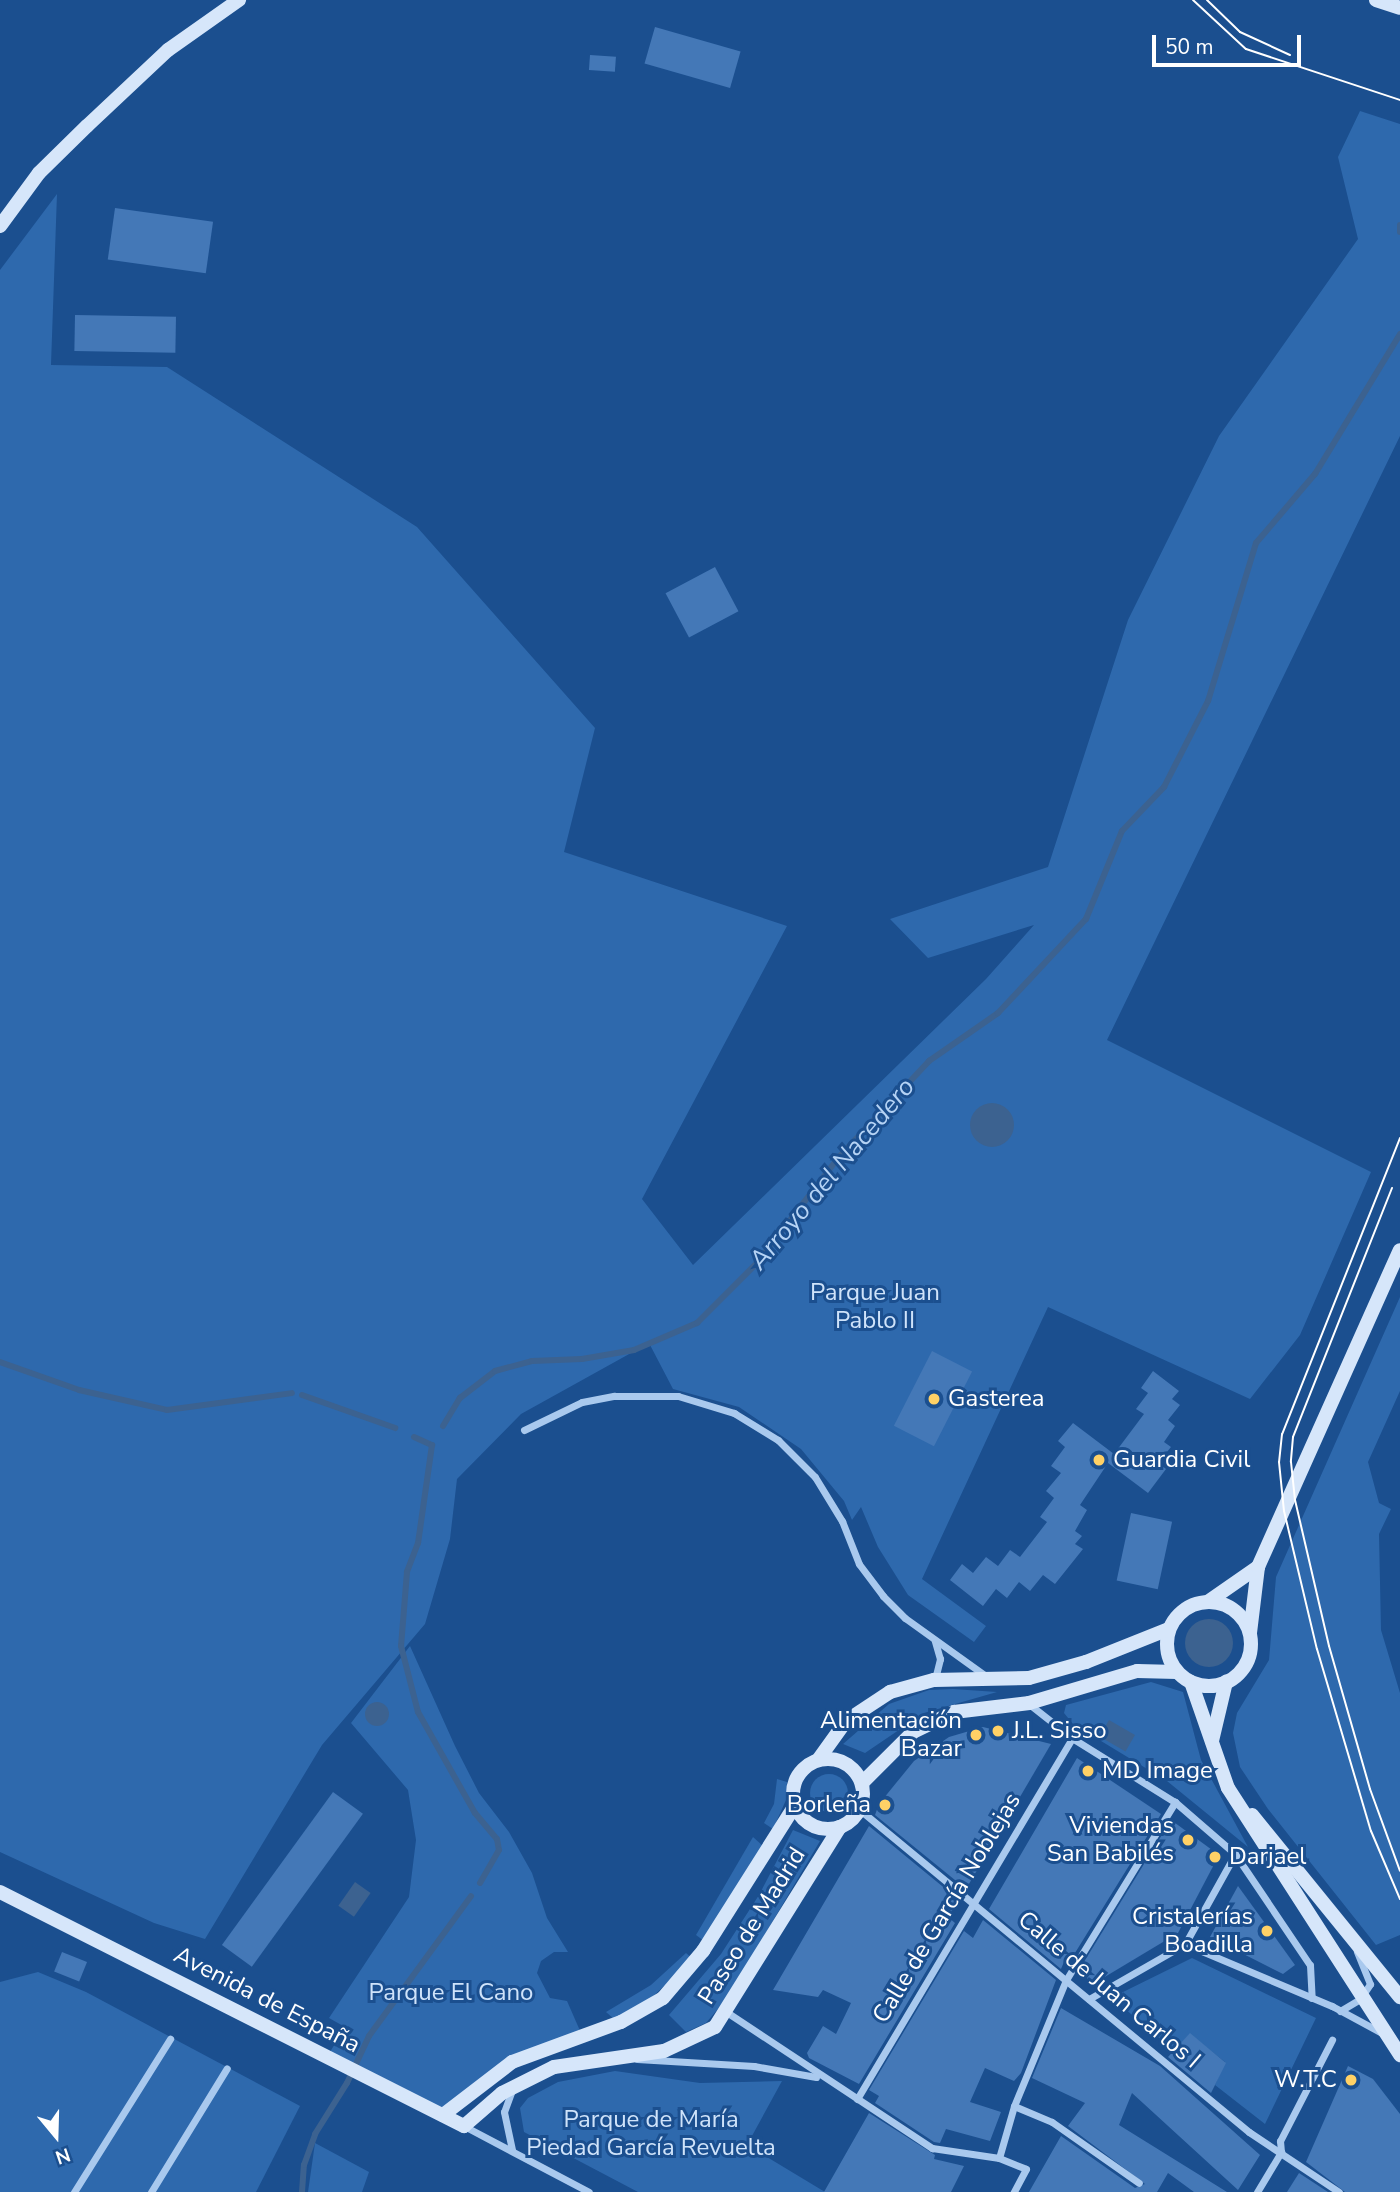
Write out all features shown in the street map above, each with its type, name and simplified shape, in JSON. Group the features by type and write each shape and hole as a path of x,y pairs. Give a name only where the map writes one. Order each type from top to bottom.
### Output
{"street":[{"path":"0,226 39,173 87,126 168,50 240,0"},
{"path":"1377,0 1398,7"},
{"path":"1212,1742 1226,1682 1248,1660 1258,1567 1400,1250"},
{"path":"524,1430 582,1402 614,1396 678,1396 734,1413 798,1457 830,1498 871,1582 905,1618 993,1682"},
{"path":"1258,1567 1209,1601 1185,1608 1169,1629 1166,1644 1177,1672 1191,1682 1228,1788 1360,1999 1400,2055"},
{"path":"1209,1601 1233,1609 1250,1633"},
{"path":"1169,1629 1069,1668 993,1682 934,1680 890,1692 846,1721 818,1760 798,1775 793,1785 794,1807 813,1827 841,1827 860,1810 862,1783 891,1750 931,1721 954,1712 1028,1703 1137,1671 1177,1672"},
{"path":"933,1637 940,1659 934,1680"},
{"path":"1191,1682 1226,1682"},
{"path":"1028,1703 1073,1738 1175,1802 1235,1854 1310,1965 1312,1998"},
{"name":"Calle de García Noblejas","path":"857,2099 972,1901 1073,1738"},
{"path":"818,1760 845,1763 862,1783"},
{"path":"1228,1788 1400,1997"},
{"path":"999,2158 1014,2106 1066,1980 1175,1802"},
{"name":"Paseo de Madrid","path":"443,2115 512,2062 621,2022 663,1998 703,1951 794,1807"},
{"name":"Calle de Juan Carlos I","path":"860,1810 1249,2132 1339,2192"},
{"name":"Paseo de Madrid","path":"464,2126 515,2085 554,2067 679,2048 715,2027 728,2013 841,1827"},
{"path":"1089,1999 1185,1944 1235,1854"},
{"name":"Avenida de España","path":"0,1892 370,2077 589,2192"},
{"path":"1340,2011 1360,1999 1370,1984 1355,1940"},
{"path":"1185,1944 1312,1998 1383,2034"},
{"path":"728,2013 932,2148 999,2158 1026,2169 1014,2192"},
{"path":"74,2192 170,2039"},
{"path":"1257,2192 1281,2152 1280,2141 1332,2040"},
{"path":"621,2056 661,2063 754,2066 827,2081"},
{"path":"151,2192 227,2068"},
{"path":"512,2150 504,2112 515,2085"},
{"path":"1014,2106 1052,2122 1139,2183"}],"green space":[{"name":"Parque Juan Pablo II","path":"1360,111 1400,124 1400,436 1107,1040 1371,1172 1300,1335 1250,1399 1048,1307 922,1579 986,1626 974,1642 908,1595 878,1547 861,1507 852,1520 844,1501 801,1449 739,1407 673,1389 649,1343 521,1414 457,1479 450,1539 425,1624 322,1745 205,1939 154,1923 0,1852 0,270 57,194 51,365 167,367 417,527 595,728 564,852 787,926 642,1199 693,1265 986,979 1034,925 928,958 890,919 1048,867 1128,620 1219,436 1358,239 1338,157"},
{"path":"1400,1297 1400,1391 1368,1462 1379,1503 1391,1509 1379,1534 1381,1630 1400,1693 1400,1935 1376,1945 1268,1809 1240,1767 1233,1733 1237,1713 1269,1660 1276,1577"},
{"name":"Parque El Cano","path":"410,1646 479,1793 509,1832 532,1873 547,1918 568,1952 554,1952 541,1961 537,1973 550,1998 567,2001 581,2033 509,2058 442,2110 330,2052 345,2027 329,2018 409,1897 416,1840 408,1790 351,1723"},
{"path":"1151,1682 1183,1692 1201,1760 1248,1847 1167,1781 1073,1724 1064,1713 1066,1705"},
{"path":"929,1690 997,1692 924,1713 865,1753 843,1744 889,1704"},
{"path":"829,1774 842,1780 848,1793 842,1806 829,1812 816,1806 810,1793 816,1780"},
{"path":"777,1779 787,1782 786,1800 773,1829 764,1823 774,1804"},
{"path":"793,1830 820,1841 728,1997 706,2023 686,2032 669,2015 721,1954 759,1895"},
{"path":"753,1837 763,1846 704,1941 696,1935"},
{"path":"686,1953 693,1959 649,2000 614,2019 606,2012 651,1985"},
{"path":"1192,1958 1316,2018 1265,2124 1215,2085 1225,2062 1190,2034 1174,2051 1117,2002 1121,1993"},
{"path":"38,1972 86,1992 300,2106 256,2192 0,2192 0,1982"},
{"name":"Parque de María Piedad García Revuelta","path":"615,2071 700,2083 782,2081 747,2145 825,2192 638,2192 524,2132 520,2108 528,2098 558,2082"},
{"path":"315,2143 369,2172 362,2192 308,2192"}],"shaded area":[{"path":"992,1103 1007,1110 1014,1125 1007,1140 992,1147 977,1140 970,1125 977,1110"},
{"path":"1209,1619 1218,1620 1226,1626 1232,1634 1232,1652 1226,1660 1218,1666 1209,1667 1200,1666 1192,1660 1186,1652 1185,1643 1186,1634 1192,1626 1200,1620"},
{"path":"372,1702 382,1702 389,1709 389,1719 382,1726 372,1726 365,1719 365,1709"},
{"path":"1109,1720 1135,1735 1125,1751 1100,1736"},
{"path":"355,1882 371,1893 354,1917 338,1906"}],"building":[{"path":"655,27 741,52 730,88 645,64"},
{"path":"590,55 616,57 615,72 589,70"},
{"path":"115,208 213,222 206,273 108,259"},
{"path":"75,315 176,317 175,353 74,351"},
{"path":"715,567 738,611 689,637 666,593"},
{"name":"Gasterea","path":"932,1351 972,1371 934,1446 894,1426"},
{"path":"1153,1371 1179,1391 1172,1399 1180,1405 1168,1420 1175,1426 1164,1442 1171,1447 1158,1463 1166,1469 1148,1493 1108,1463 1080,1505 1087,1510 1075,1531 1082,1536 1075,1544 1083,1549 1055,1584 1043,1575 1030,1591 1019,1582 1007,1598 996,1589 983,1606 950,1580 962,1564 973,1573 986,1557 998,1566 1010,1550 1020,1557 1047,1522 1040,1517 1054,1498 1046,1491 1061,1473 1051,1466 1065,1447 1058,1441 1073,1423 1114,1454 1144,1414 1136,1409 1148,1393 1141,1388"},
{"path":"1131,1513 1172,1522 1158,1589 1117,1580"},
{"path":"983,1727 1051,1744 966,1889 875,1815 879,1804 914,1761 949,1737"},
{"path":"1077,1758 1161,1814 1070,1961 1066,1957 1061,1969 989,1909"},
{"path":"333,1792 363,1814 252,1967 222,1945"},
{"path":"1171,1820 1219,1855 1178,1933 1093,1984 1079,1970"},
{"path":"869,1826 959,1900 948,1917 955,1923 859,2084 809,2058 807,2053 823,2026 836,2034 851,2003 823,1990 818,1997 773,1990"},
{"path":"1238,1886 1295,1965 1283,1974 1210,1937"},
{"path":"983,1920 1056,1980 1021,2073 1014,2081 985,2068 970,2102 1001,2112 990,2141 946,2129 940,2143 934,2142 875,2103 879,2096 869,2090 964,1931 973,1938"},
{"path":"62,1952 87,1962 79,1982 54,1971"},
{"path":"1061,2008 1160,2066 1260,2155 1238,2190 1132,2093 1119,2125 1227,2192 1194,2192 1168,2173 1157,2192 1029,2192 1061,2136 1135,2188 1145,2184 1068,2126 1085,2103 1032,2078"},
{"path":"1190,2033 1226,2063 1211,2093 1168,2057"},
{"path":"1348,2066 1373,2079 1400,2114 1400,2192 1345,2192 1306,2162"},
{"path":"869,2113 935,2155 934,2159 964,2166 951,2192 824,2192"},
{"path":"1299,2173 1328,2192 1287,2192"}],"waterway":[{"name":"Arroyo del Nacedero","path":"1400,225 1400,232"},
{"name":"Arroyo del Nacedero","path":"443,1426 460,1398 495,1371 532,1361 582,1359 634,1350 697,1323 757,1263 839,1157 929,1061 998,1013 1086,919 1122,831 1164,787 1208,701 1256,543 1315,474 1400,334"},
{"path":"0,1362 79,1390 167,1410 292,1393"},
{"path":"302,1395 395,1428"},
{"name":"Arroyo del Nacedero","path":"414,1437 432,1445 418,1543 407,1572 401,1646 418,1712 475,1813 497,1839 499,1850 480,1883"},
{"name":"Arroyo del Nacedero","path":"302,2192 304,2165 315,2134 347,2083 369,2036 471,1896"}],"tram line":[{"path":"1193,0 1246,49 1400,100"},
{"path":"1207,0 1240,32 1290,55"},
{"path":"1400,1138 1282,1434 1279,1462 1284,1511 1317,1649 1371,1831 1400,1899"},
{"path":"1392,1188 1293,1437 1291,1462 1295,1500 1329,1646 1370,1789 1400,1871"}],"place":[{"name":"Gasterea","path":"934,1399"},
{"name":"Guardia Civil","path":"1099,1460"},
{"name":"J.L. Sisso","path":"998,1731"},
{"name":"Alimentación Bazar","path":"976,1735"},
{"name":"MD Image","path":"1088,1771"},
{"name":"Borleña","path":"885,1805"},
{"name":"Viviendas San Babilés","path":"1188,1840"},
{"name":"Darjael","path":"1215,1857"},
{"name":"Cristalerías Boadilla","path":"1267,1931"},
{"name":"W.T.C","path":"1351,2080"}]}
